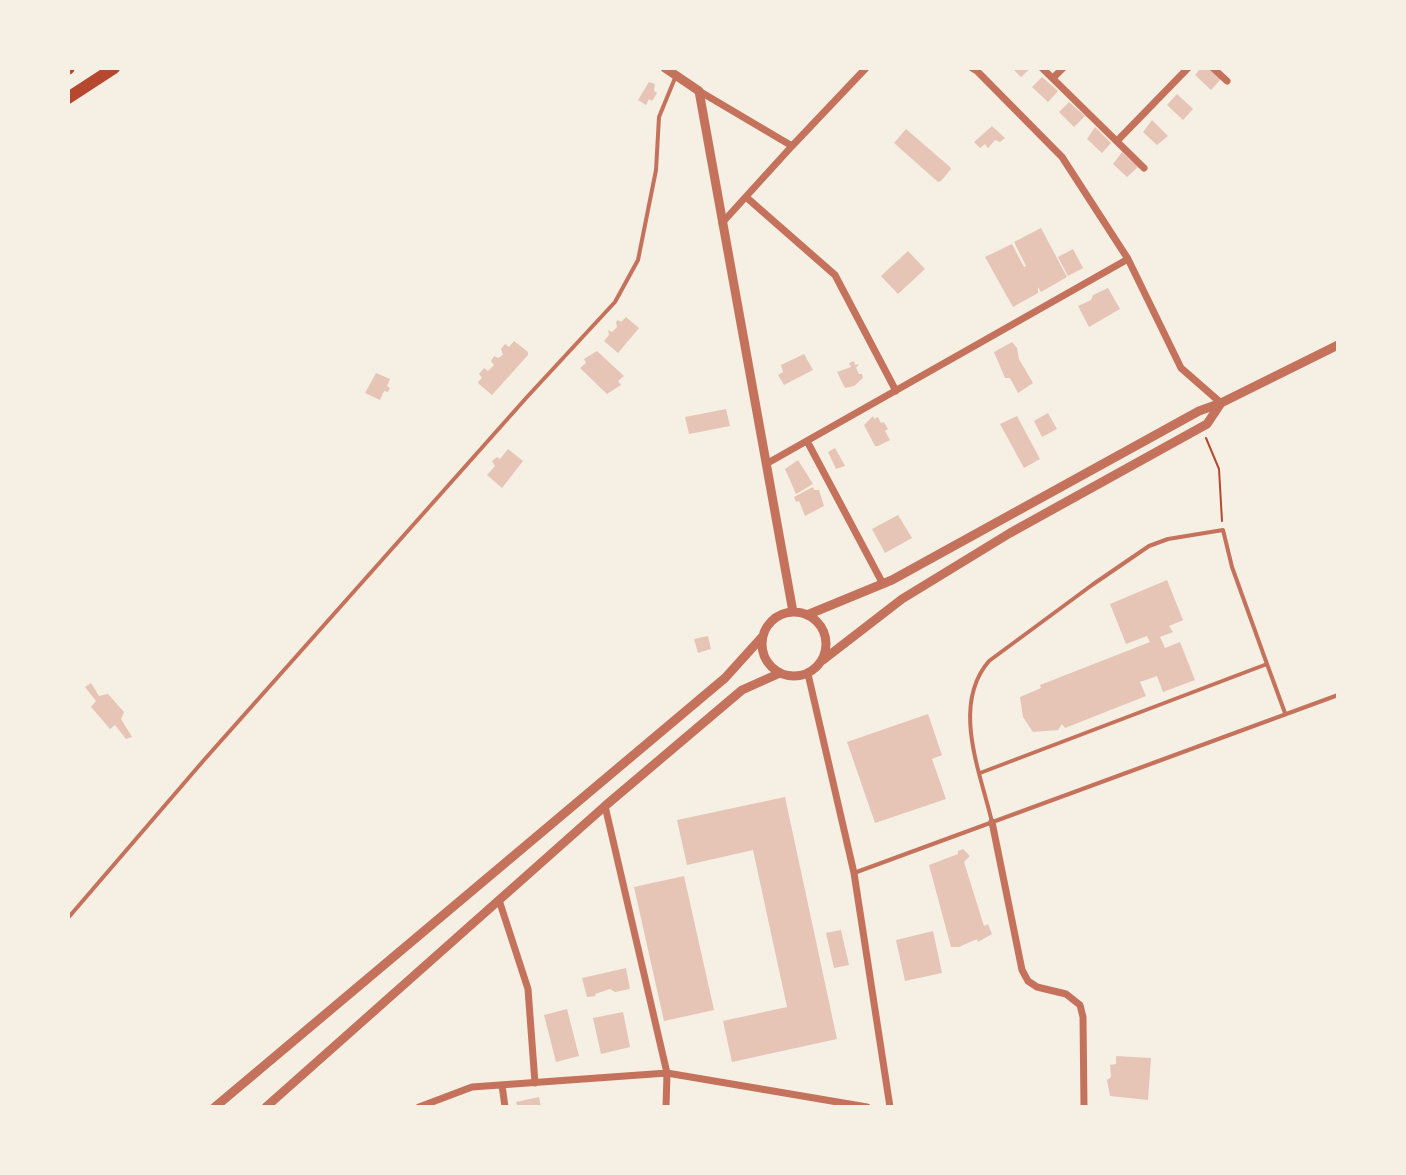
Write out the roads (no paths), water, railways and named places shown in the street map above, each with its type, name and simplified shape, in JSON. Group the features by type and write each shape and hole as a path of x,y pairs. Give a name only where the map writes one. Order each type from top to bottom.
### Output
{"highway":[{"path":"68,98 114,68"}],"street":[{"path":"665,68 792,146"},
{"path":"722,223 866,68"},
{"path":"1042,68 1144,168"},
{"path":"1053,78 1063,68"},
{"path":"1117,141 1188,68"},
{"path":"1213,68 1227,81"},
{"path":"976,69 1062,157 1128,259 1181,368 1221,403"},
{"path":"699,91 793,612"},
{"path":"746,197 835,275 896,391"},
{"path":"766,464 1128,259"},
{"path":"807,615 883,584 1199,411 1338,345"},
{"path":"763,636 765,658 780,673 789,676 808,674 902,599 1010,533 1201,428 1221,403"},
{"path":"807,441 883,584"},
{"path":"215,1107 725,678 774,619 793,612 807,615 823,629 826,639 823,660"},
{"path":"266,1107 605,806 742,690 780,673"},
{"path":"808,674 854,873 890,1107"},
{"path":"605,806 667,1073 666,1107"},
{"path":"992,822 1022,970 1028,981 1037,987 1072,996 1082,1011 1084,1107"},
{"path":"499,900 528,989 535,1083"},
{"path":"419,1107 472,1087 667,1073 867,1107"},
{"path":"502,1085 505,1107"}],"lane":[{"path":"68,918 204,760 615,302 638,260 656,170 659,117 676,76"},
{"path":"992,822 970,712 972,689 978,674 989,661 1149,546 1168,539 1223,530 1237,581 1285,713"},
{"path":"980,773 1267,664"},
{"path":"854,873 1338,695"}]}
